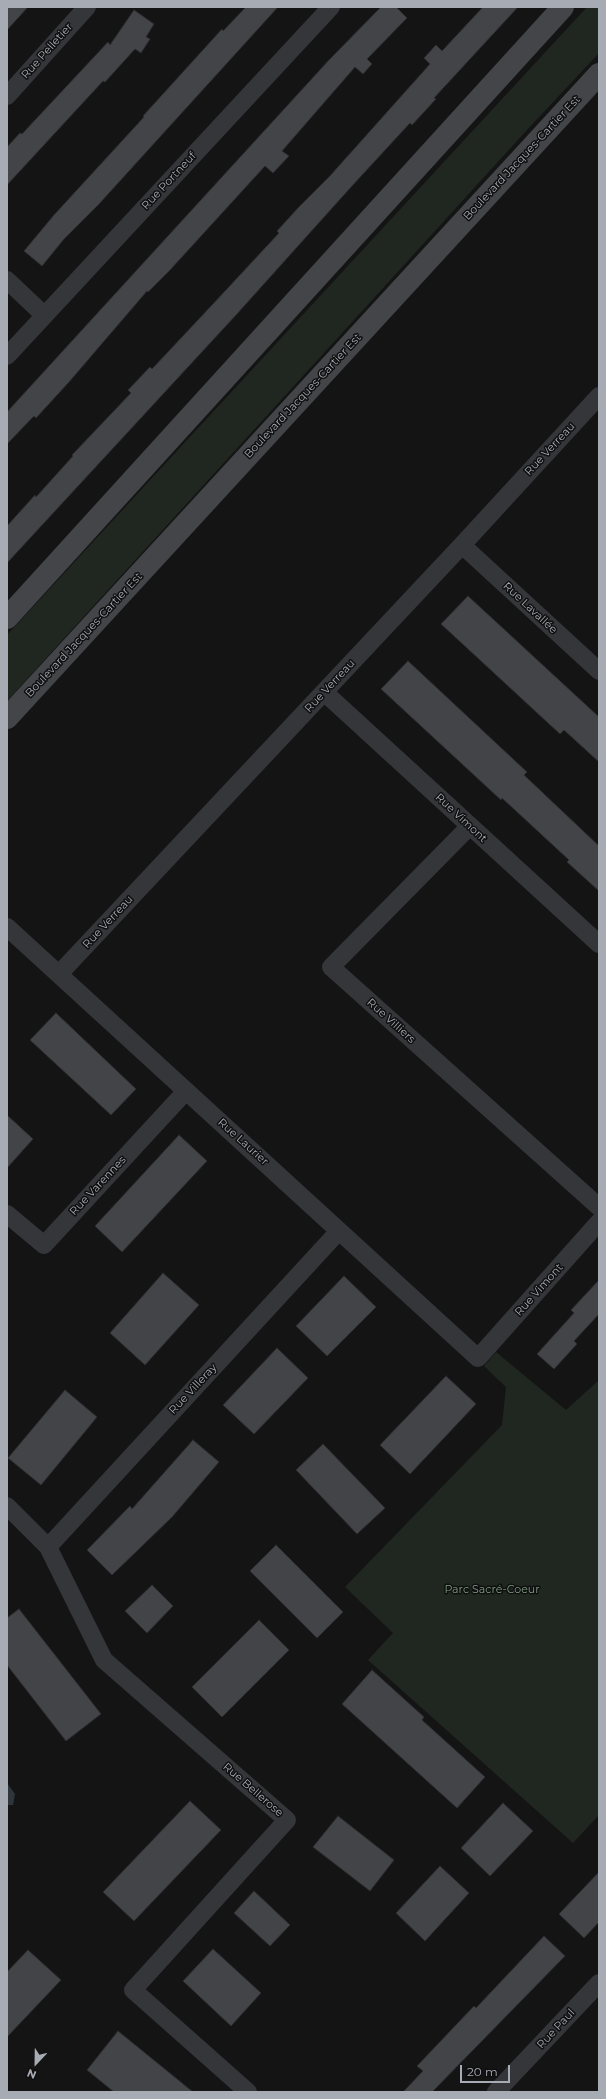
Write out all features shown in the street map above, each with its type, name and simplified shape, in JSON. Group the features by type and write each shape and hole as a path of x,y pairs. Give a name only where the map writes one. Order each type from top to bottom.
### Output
{"main road":[{"path":"7,618 563,7"},
{"name":"Boulevard Jacques-Cartier Est","path":"7,718 599,74"}],"street":[{"name":"Rue Pelletier","path":"7,96 87,7"},
{"name":"Rue Portneuf","path":"7,356 331,7"},
{"path":"7,280 44,315"},
{"name":"Rue Verreau","path":"59,974 462,545 599,396"},
{"name":"Rue Lavallée","path":"462,545 599,671"},
{"name":"Rue Vimont","path":"324,692 599,944"},
{"name":"Rue Villiers","path":"470,826 331,967 599,1207"},
{"name":"Rue Laurier","path":"7,927 478,1358"},
{"name":"Rue Varennes","path":"7,1214 44,1245 186,1091"},
{"name":"Rue Vimont","path":"478,1358 599,1222"},
{"name":"Rue Villeray","path":"48,1548 339,1230"},
{"name":"Rue Bellerose","path":"7,1506 48,1548 104,1660 287,1820 133,1990 248,2092"},
{"name":"Rue Paul","path":"496,2092 599,1983"}],"green space":[{"path":"587,7 599,7 599,53 526,131 7,701 7,635"},
{"name":"Parc Sacré-Coeur","path":"496,1352 566,1410 599,1380 599,1815 573,1843 368,1660 393,1633 345,1587 502,1425 506,1387 484,1366"}],"shaded area":[{"path":"7,1783 15,1794 13,1805 7,1805"}],"building":[{"path":"7,7 28,7 7,30"},
{"path":"246,7 278,7 99,204 64,239 42,266 24,251 54,215 222,29 223,31"},
{"path":"381,7 396,7 407,18 367,59 372,64 363,74 355,67 282,151 289,156 273,173 265,166 170,270 148,292 147,291 36,418 34,416 7,444 7,412 329,60"},
{"path":"483,7 518,7 434,98 436,99 412,125 410,123 236,315 7,563 7,526 35,495 36,497 73,456 72,455 131,393 128,390 150,367 152,369 279,233 277,231 329,177 430,64 424,58 436,45 442,51"},
{"path":"134,10 154,24 146,37 150,39 141,53 135,49 105,82 103,81 7,185 7,147 20,133 22,134 108,42 110,45"},
{"path":"468,596 599,717 599,762 564,730 560,734 441,624"},
{"path":"408,661 527,772 524,775 599,846 599,891 567,862 569,860 502,798 501,800 381,689"},
{"path":"56,1013 136,1089 111,1115 30,1040"},
{"path":"7,1115 33,1139 7,1168"},
{"path":"179,1135 207,1161 122,1252 95,1226"},
{"path":"163,1273 199,1305 145,1365 110,1333"},
{"path":"344,1276 376,1307 327,1356 296,1326"},
{"path":"599,1280 599,1314 574,1341 577,1344 554,1369 537,1354 574,1313 571,1310"},
{"path":"277,1348 308,1378 254,1434 223,1405"},
{"path":"446,1376 476,1404 410,1474 380,1445"},
{"path":"65,1390 97,1417 41,1485 8,1458"},
{"path":"193,1440 219,1462 172,1517 112,1575 87,1550 130,1506 132,1509"},
{"path":"323,1444 385,1508 357,1534 296,1470"},
{"path":"276,1545 343,1612 317,1638 250,1571"},
{"path":"152,1585 173,1606 147,1633 125,1611"},
{"path":"19,1609 101,1714 66,1741 7,1665 7,1618"},
{"path":"259,1620 289,1650 222,1717 192,1687"},
{"path":"372,1670 424,1717 422,1720 485,1777 457,1808 342,1704"},
{"path":"190,1801 221,1830 134,1921 103,1892"},
{"path":"503,1803 533,1831 490,1876 461,1848"},
{"path":"338,1816 394,1860 370,1891 313,1847"},
{"path":"440,1866 469,1893 425,1941 396,1913"},
{"path":"599,1872 599,1922 584,1938 559,1914"},
{"path":"254,1891 290,1925 270,1946 234,1913"},
{"path":"544,1936 565,1956 432,2092 403,2092 423,2071 417,2066 474,2006 476,2008"},
{"path":"213,1949 261,1993 231,2026 183,1981"},
{"path":"28,1950 61,1980 7,2037 7,1972"},
{"path":"118,2031 193,2092 114,2092 87,2070"}]}
